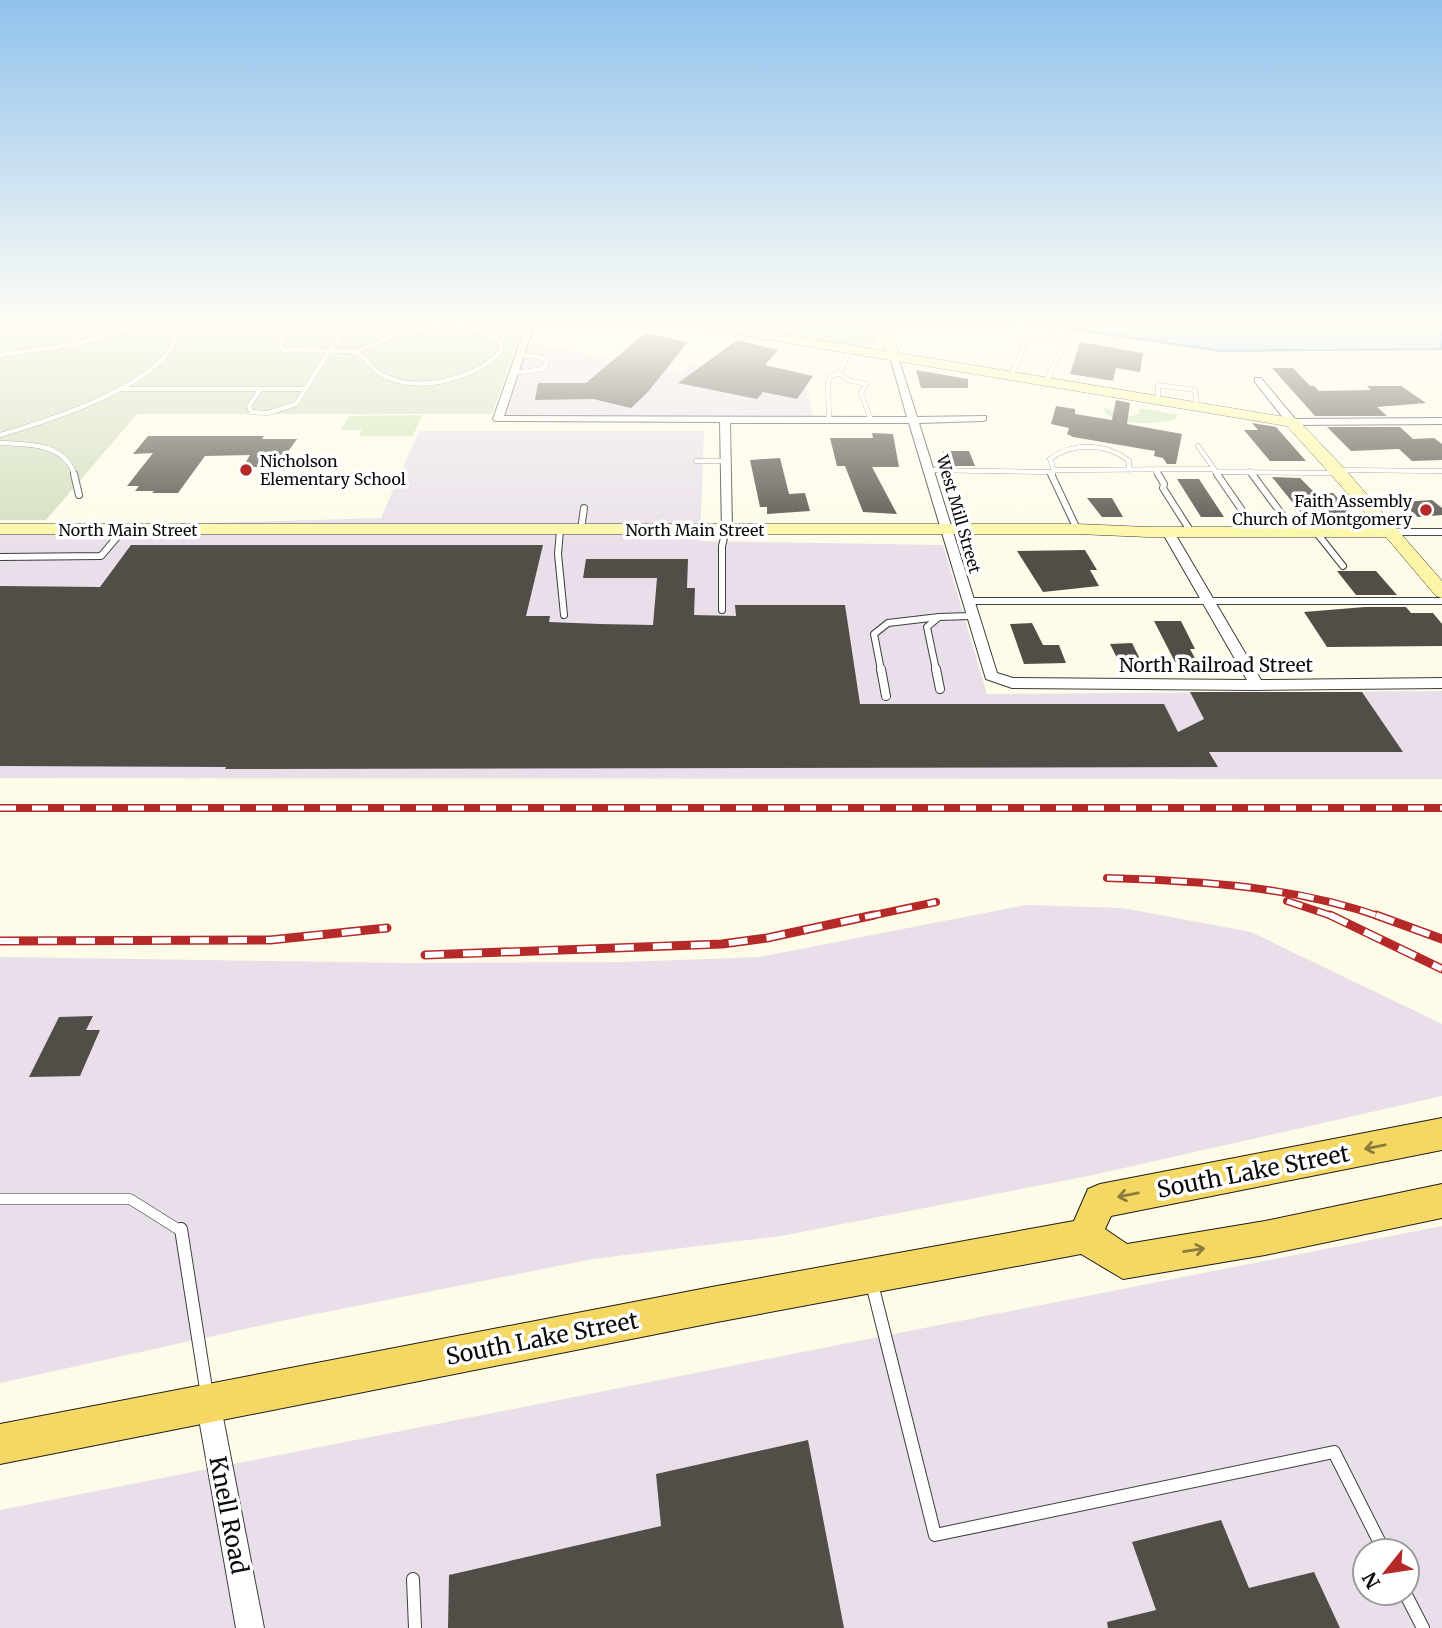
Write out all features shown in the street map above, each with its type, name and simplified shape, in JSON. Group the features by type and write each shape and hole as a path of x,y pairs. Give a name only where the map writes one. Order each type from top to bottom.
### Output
{"main road":[{"name":"South Lake Street","path":"0,1444 870,1275 1085,1236 1100,1201 1442,1134"},
{"path":"1085,1236 1123,1262 1265,1238 1442,1201"}],"street":[{"path":"505,398 498,419 983,418"},
{"name":"West Mill Street","path":"907,398 970,615 991,676"},
{"path":"1140,398 1292,422 1442,421"},
{"path":"1273,398 1442,592"},
{"path":"724,419 726,530"},
{"name":"North Main Street","path":"0,530 1077,529 1168,532 1390,532"},
{"path":"1168,532 1257,685"},
{"path":"1390,532 1442,532"},
{"name":"North Railroad Street","path":"991,676 1012,683 1442,683"},
{"name":"Knell Road","path":"208,1402 250,1628"}],"lane":[{"path":"0,435 57,417 99,398"},
{"path":"255,398 249,409 263,414 292,407 299,398"},
{"path":"828,398 829,420"},
{"path":"863,398 871,420"},
{"path":"0,443 25,445 59,453 71,464 79,495"},
{"path":"1198,446 1256,532"},
{"path":"1077,529 1050,458 1069,448 1101,448 1125,456 1129,461 1129,470"},
{"path":"696,461 725,461"},
{"path":"928,470 1442,471"},
{"path":"1155,470 1164,484 1163,488 1191,532"},
{"path":"1250,471 1295,531"},
{"path":"581,530 584,508"},
{"path":"0,557 101,556 124,530"},
{"path":"560,530 558,554 564,615"},
{"path":"722,610 722,546 726,530"},
{"path":"1316,532 1343,566"},
{"path":"966,601 1442,601"},
{"path":"886,696 874,634 888,623 970,615"},
{"path":"939,617 927,627 940,690"},
{"path":"0,1199 130,1199 181,1228 208,1402"},
{"path":"870,1275 935,1535 1334,1452 1377,1537"},
{"path":"414,1579 415,1628"},
{"path":"1412,1607 1423,1628"}],"shaded area":[{"path":"508,398 809,398 813,418 502,416"},
{"path":"419,431 704,431 700,541 943,545 987,694 1442,691 1442,779 0,778 0,529 381,518"},
{"path":"1026,905 1123,908 1251,932 1442,1024 1442,1096 1093,1175 781,1236 593,1259 281,1321 0,1383 0,957 410,963 624,962 760,957"},
{"path":"1442,1226 1442,1628 0,1628 0,1510"}],"green space":[{"path":"0,398 498,398 492,414 137,414 46,520 0,520"},
{"path":"1102,407 1127,416 1139,414 1140,408 1178,415 1167,421 1135,423 1114,418 1106,414"},
{"path":"422,415 413,436 359,436 362,430 341,430 349,416"}],"building":[{"path":"642,398 631,408 593,399 535,400"},
{"path":"1299,398 1419,398 1426,403 1377,407 1387,416 1315,416"},
{"path":"1116,400 1130,403 1127,424 1182,434 1176,464 1167,464 1163,458 1154,456 1155,451 1073,437 1067,434 1069,428 1051,424 1056,406 1075,409 1075,414 1112,420"},
{"path":"1252,423 1276,427 1306,461 1270,461 1244,430 1258,430"},
{"path":"1327,427 1400,427 1413,439 1434,438 1442,444 1442,460 1412,461 1399,449 1351,451"},
{"path":"872,433 893,434 899,467 872,467 897,514 863,512 845,466 837,466 830,438 873,438"},
{"path":"148,436 264,436 262,439 297,439 277,467 243,467 250,455 205,456 178,493 152,493 154,491 135,491 139,486 127,486 153,453 133,454"},
{"path":"943,451 969,451 975,466 948,466"},
{"path":"780,458 789,494 805,493 810,511 767,514 767,507 760,507 750,460"},
{"path":"1272,477 1300,478 1315,493 1333,493 1356,517 1306,519"},
{"path":"1177,479 1199,479 1224,517 1201,517"},
{"path":"1087,498 1112,498 1123,517 1102,517"},
{"name":"Faith Assembly Church of Montgomery","path":"1432,500 1442,508 1442,515 1418,517 1401,502"},
{"path":"131,545 543,545 526,616 550,616 549,622 600,624 653,625 657,578 583,578 586,559 688,559 687,588 695,588 694,615 736,616 735,605 845,605 860,704 1164,704 1178,732 1204,719 1190,692 1362,692 1403,752 1209,752 1218,767 225,769 226,767 0,766 0,586 100,587"},
{"path":"1085,550 1097,570 1090,570 1099,586 1043,592 1017,551"},
{"path":"1337,571 1376,571 1397,595 1356,595"},
{"path":"1406,607 1411,613 1433,613 1442,624 1442,646 1327,647 1304,612"},
{"path":"1154,621 1181,621 1195,649 1190,649 1197,662 1175,662"},
{"path":"1032,623 1043,645 1059,645 1066,663 1024,664 1010,624"},
{"path":"1132,643 1142,663 1120,664 1110,644"},
{"path":"93,1016 86,1030 100,1030 80,1076 29,1077 59,1017"},
{"path":"808,1440 844,1628 448,1628 449,1575 661,1526 656,1474"},
{"path":"1221,1520 1249,1588 1314,1572 1340,1628 1108,1628 1107,1622 1156,1610 1132,1542"}],"railway":[{"path":"0,808 1442,808"},
{"path":"1107,878 1246,887 1314,898 1381,917"},
{"path":"1287,901 1332,916"},
{"path":"865,917 936,902"},
{"path":"425,955 722,944 767,938 874,915"},
{"path":"1376,915 1442,939"},
{"path":"1332,916 1442,969"},
{"path":"0,941 270,940 387,928"}],"place":[{"name":"Nicholson Elementary School","path":"246,470"},
{"name":"Faith Assembly Church of Montgomery","path":"1426,510"}]}
